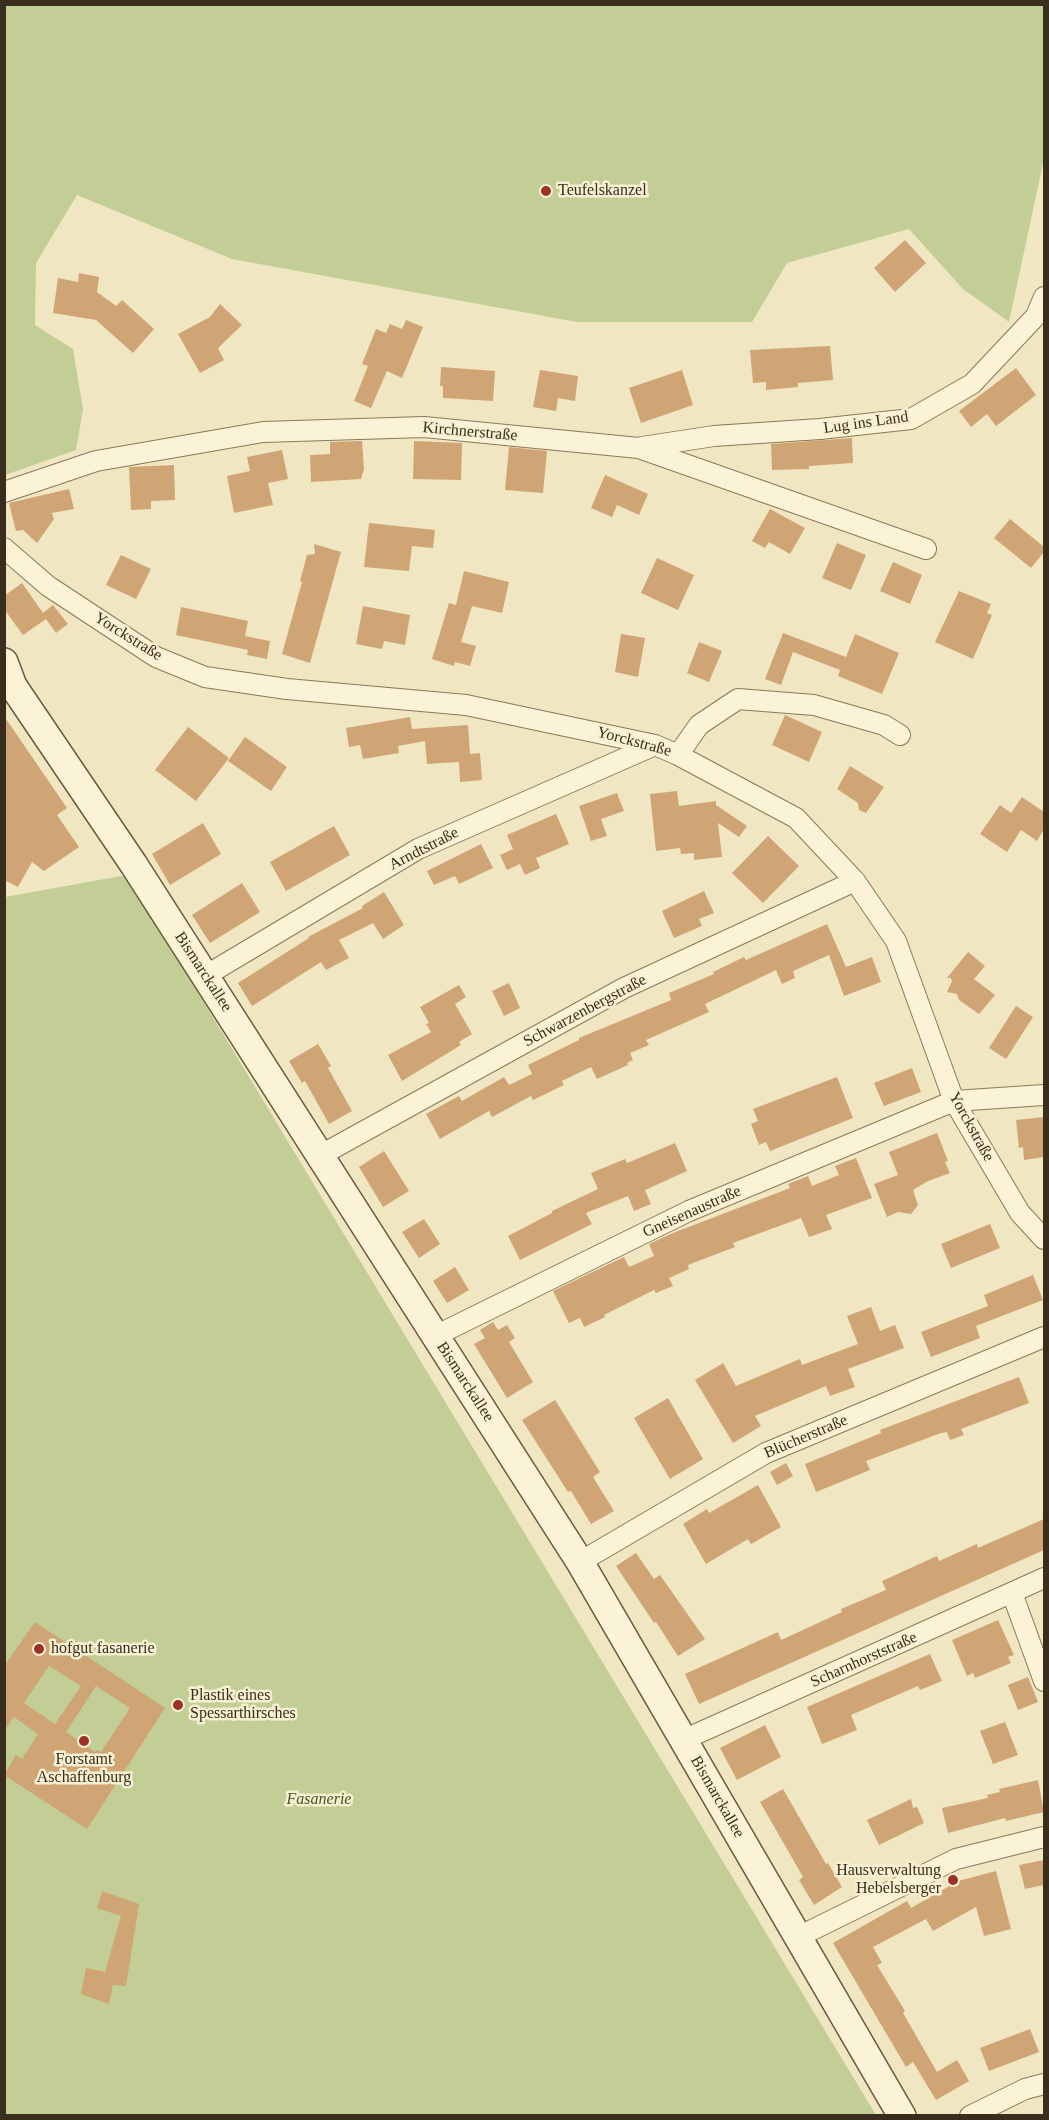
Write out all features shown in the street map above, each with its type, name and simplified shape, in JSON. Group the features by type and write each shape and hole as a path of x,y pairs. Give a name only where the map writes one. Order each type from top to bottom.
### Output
{"street":[{"name":"Lug ins Land","path":"639,447 714,436 820,429 911,419 972,384 1036,316 1044,297"},
{"name":"Kirchnerstraße","path":"4,492 96,461 263,432 424,427 639,447 926,549"},
{"name":"Yorckstraße","path":"4,548 48,586 156,657 205,677 287,689 466,705 655,745 678,754 795,818 855,882 896,941 954,1101 1020,1213 1044,1239"},
{"name":"Bismarckallee","path":"4,662 13,686 134,865 580,1562 902,2115"},
{"path":"678,754 699,726 738,699 814,705 884,725 900,735"},
{"name":"Arndtstraße","path":"205,976 418,849 655,745"},
{"name":"Schwarzenbergstraße","path":"321,1155 624,988 855,882"},
{"name":"Gneisenaustraße","path":"435,1336 689,1211 954,1101 1044,1095"},
{"name":"Blücherstraße","path":"580,1562 766,1452 1044,1337"},
{"name":"Scharnhorststraße","path":"683,1740 1044,1578"},
{"path":"1012,1593 1044,1681"},
{"path":"798,1937 956,1859 1044,1837"},
{"path":"970,2115 1025,2089 1044,2084"}],"green space":[{"path":"4,5 1044,5 1044,159 1009,322 963,289 909,229 787,263 752,322 577,322 232,259 77,195 36,263 35,325 73,349 83,409 76,450 5,475"},
{"name":"Fasanerie","path":"127,875 876,2115 5,2115 5,897"}],"building":[{"path":"905,240 926,263 895,292 874,268"},
{"path":"79,273 99,277 97,292 116,306 122,300 154,329 133,353 96,320 53,313 58,278 78,282"},
{"path":"220,304 242,325 218,348 224,360 200,373 178,334 210,317"},
{"path":"406,320 423,327 402,378 387,371 371,408 354,401 368,366 362,364 376,329 386,333 390,324 402,329"},
{"path":"830,346 833,380 798,383 798,387 766,390 766,382 753,383 750,350"},
{"path":"441,367 495,371 493,401 443,398 443,386 440,386"},
{"path":"1016,368 1036,395 996,426 987,414 971,427 959,411"},
{"path":"540,370 578,376 575,401 558,398 556,411 533,407"},
{"path":"682,370 693,405 641,423 629,388"},
{"path":"852,438 853,463 809,466 809,469 772,470 771,444"},
{"path":"362,441 364,469 361,479 311,482 310,455 330,454 330,442"},
{"path":"414,441 462,443 461,480 413,479"},
{"path":"509,447 547,451 543,493 505,490"},
{"path":"282,450 288,479 268,483 273,505 234,513 227,476 250,471 247,457"},
{"path":"174,465 175,500 151,501 151,509 131,510 129,467"},
{"path":"605,475 648,494 639,515 617,505 612,517 591,508"},
{"path":"69,489 74,509 52,513 54,519 37,543 23,530 16,531 9,503"},
{"path":"770,509 805,528 790,554 769,542 765,548 752,541"},
{"path":"1010,519 1044,547 1044,552 1031,568 994,538"},
{"path":"369,523 435,530 433,548 412,546 409,571 364,567"},
{"path":"837,543 866,555 851,590 822,578"},
{"path":"314,544 341,552 310,663 282,654 307,555 315,554"},
{"path":"121,555 151,569 136,599 106,585"},
{"path":"657,558 694,575 678,610 641,593"},
{"path":"893,562 922,575 910,604 880,591"},
{"path":"464,571 509,582 502,613 472,606 461,642 476,646 470,666 455,662 454,666 432,659 449,603 456,605"},
{"path":"22,583 43,613 53,605 68,624 56,633 46,619 23,635 4,609 4,596"},
{"path":"959,591 991,604 987,613 992,615 973,659 935,642"},
{"path":"363,606 410,615 405,645 384,641 382,649 356,644"},
{"path":"181,607 248,621 245,636 270,641 267,659 247,655 248,650 176,635"},
{"path":"783,633 846,657 855,634 899,653 882,694 838,676 840,670 793,652 781,685 765,679"},
{"path":"621,634 645,638 638,677 615,672"},
{"path":"699,642 722,651 709,682 687,673"},
{"path":"785,715 822,732 809,762 772,745"},
{"path":"4,716 67,808 57,815 79,847 44,871 32,862 18,887 4,880"},
{"path":"410,717 412,729 468,725 470,754 480,753 482,780 460,782 459,762 427,764 425,741 398,746 399,753 363,759 360,745 349,747 346,728"},
{"path":"188,727 229,758 196,801 155,770"},
{"path":"245,737 287,767 271,791 228,761"},
{"path":"850,766 884,787 866,813 859,810 858,803 837,789"},
{"path":"677,791 679,806 716,801 716,805 747,826 739,837 718,823 722,857 694,860 694,853 681,854 680,848 656,851 650,794"},
{"path":"617,793 624,811 601,819 607,836 591,841 579,806"},
{"path":"1022,797 1044,812 1044,829 1037,841 1021,830 1007,852 980,834 1000,805 1011,813"},
{"path":"556,814 569,844 536,858 540,868 525,875 520,864 507,870 500,855 513,849 507,835"},
{"path":"203,823 221,854 170,885 152,854"},
{"path":"334,826 350,855 286,891 270,862"},
{"path":"768,836 799,866 763,903 732,873"},
{"path":"481,844 493,868 459,884 455,876 434,885 427,871"},
{"path":"242,883 260,912 210,943 192,915"},
{"path":"704,891 714,913 699,919 702,926 674,938 662,911"},
{"path":"384,892 404,925 383,939 373,923 339,940 349,958 326,970 321,962 252,1006 238,983 308,937 363,908 362,906"},
{"path":"827,924 846,967 872,957 881,982 844,996 829,955 793,971 795,978 782,984 776,970 705,1004 709,1012 646,1040 649,1045 630,1053 633,1060 627,1063 628,1065 597,1079 591,1067 562,1081 564,1085 533,1100 531,1096 492,1117 489,1111 440,1139 426,1114 459,1096 462,1101 504,1077 509,1085 532,1074 528,1065 579,1038 671,1000 669,993 714,974 713,972 744,957 746,960"},
{"path":"968,952 985,966 974,979 995,995 979,1014 959,1000 957,994 947,992 952,981 951,978 947,978"},
{"path":"509,983 520,1008 504,1016 492,991"},
{"path":"459,985 466,997 455,1004 472,1034 459,1042 461,1045 402,1081 388,1055 431,1032 420,1007"},
{"path":"1016,1006 1033,1017 1006,1059 989,1048"},
{"path":"318,1044 331,1066 328,1068 352,1111 329,1124 305,1081 302,1083 289,1061"},
{"path":"912,1068 921,1092 884,1106 874,1083"},
{"path":"837,1077 853,1118 770,1151 766,1142 759,1145 751,1124 758,1121 753,1109"},
{"path":"1044,1117 1044,1157 1024,1160 1023,1147 1019,1148 1016,1120"},
{"path":"937,1133 948,1161 945,1162 950,1173 928,1181 913,1190 918,1205 911,1214 898,1212 887,1217 874,1184 898,1175 889,1152"},
{"path":"675,1143 687,1171 645,1190 651,1204 634,1211 628,1196 586,1213 592,1224 520,1260 508,1236 598,1189 591,1173 625,1159 627,1163"},
{"path":"384,1151 409,1191 383,1207 359,1167"},
{"path":"856,1158 872,1198 826,1215 832,1229 809,1237 801,1218 733,1243 735,1247 688,1265 689,1269 669,1278 673,1286 656,1293 654,1290 584,1327 580,1318 569,1323 553,1291 624,1257 629,1267 654,1256 649,1244 790,1188 788,1184 808,1176 812,1186 839,1175 835,1166"},
{"path":"424,1219 440,1244 419,1258 402,1232"},
{"path":"990,1224 1000,1248 951,1268 941,1244"},
{"path":"455,1267 469,1290 447,1303 433,1281"},
{"path":"1033,1275 1043,1300 976,1326 980,1338 931,1357 921,1332 988,1306 984,1295"},
{"path":"871,1307 880,1331 895,1325 904,1348 848,1369 855,1387 830,1396 826,1386 755,1416 761,1426 733,1443 695,1380 723,1363 736,1386 800,1359 802,1365 858,1344 847,1316"},
{"path":"493,1322 498,1330 507,1325 515,1338 509,1342 533,1382 507,1398 474,1344 485,1338 480,1330"},
{"path":"1019,1377 1029,1403 961,1429 964,1435 950,1440 947,1432 941,1433 866,1461 870,1470 816,1492 805,1464 881,1433 880,1430"},
{"path":"668,1398 703,1459 670,1479 634,1418"},
{"path":"555,1400 600,1472 593,1477 614,1511 591,1524 522,1420"},
{"path":"786,1463 793,1476 777,1485 770,1472"},
{"path":"758,1485 781,1527 751,1544 748,1539 706,1564 683,1524 707,1509 709,1513"},
{"path":"1044,1519 1044,1550 699,1704 685,1674 778,1632 781,1640 842,1612 841,1609 886,1590 882,1581 937,1556 939,1561 977,1544 978,1548"},
{"path":"636,1553 654,1579 660,1575 705,1639 678,1656 616,1566"},
{"path":"998,1620 1014,1655 1008,1657 1011,1663 975,1678 973,1673 967,1676 952,1640"},
{"path":"35,1622 165,1708 87,1829 4,1775 16,1755 22,1759 38,1734 14,1717 4,1731 4,1666","holes":["49,1666 81,1686 55,1724 24,1703","96,1686 130,1708 101,1752 97,1750 95,1752 66,1732"]},
{"path":"930,1654 942,1681 920,1690 918,1686 851,1715 857,1730 822,1744 807,1707"},
{"path":"1028,1677 1038,1702 1018,1710 1008,1685"},
{"path":"1005,1722 1018,1755 993,1764 980,1731"},
{"path":"765,1725 781,1757 737,1780 720,1748"},
{"path":"1038,1780 1044,1812 1006,1821 1005,1818 948,1833 942,1808 988,1798 987,1795 1000,1792 999,1789"},
{"path":"783,1789 826,1864 828,1863 842,1887 814,1905 799,1880 803,1877 760,1802"},
{"path":"911,1799 913,1808 917,1807 924,1823 879,1845 867,1820"},
{"path":"1044,1860 1044,1885 1025,1889 1019,1865"},
{"path":"996,1871 1011,1929 984,1936 976,1907 933,1931 926,1919 873,1947 882,1963 877,1965 905,2011 903,2013 937,2072 957,2060 969,2081 936,2100 913,2062 906,2067 833,1943 907,1901 911,1908 953,1884 954,1887 959,1885 958,1881"},
{"path":"102,1891 139,1904 126,1986 113,1985 109,2004 81,1994 86,1968 105,1972 121,1916 97,1908"},
{"path":"1030,2029 1039,2052 989,2071 980,2048"}],"place":[{"name":"Teufelskanzel","path":"546,191"},
{"name":"hofgut fasanerie","path":"39,1649"},
{"name":"Plastik eines Spessarthirsches","path":"178,1705"},
{"name":"Forstamt Aschaffenburg","path":"84,1741"},
{"name":"Hausverwaltung Hebelsberger","path":"953,1880"}]}
